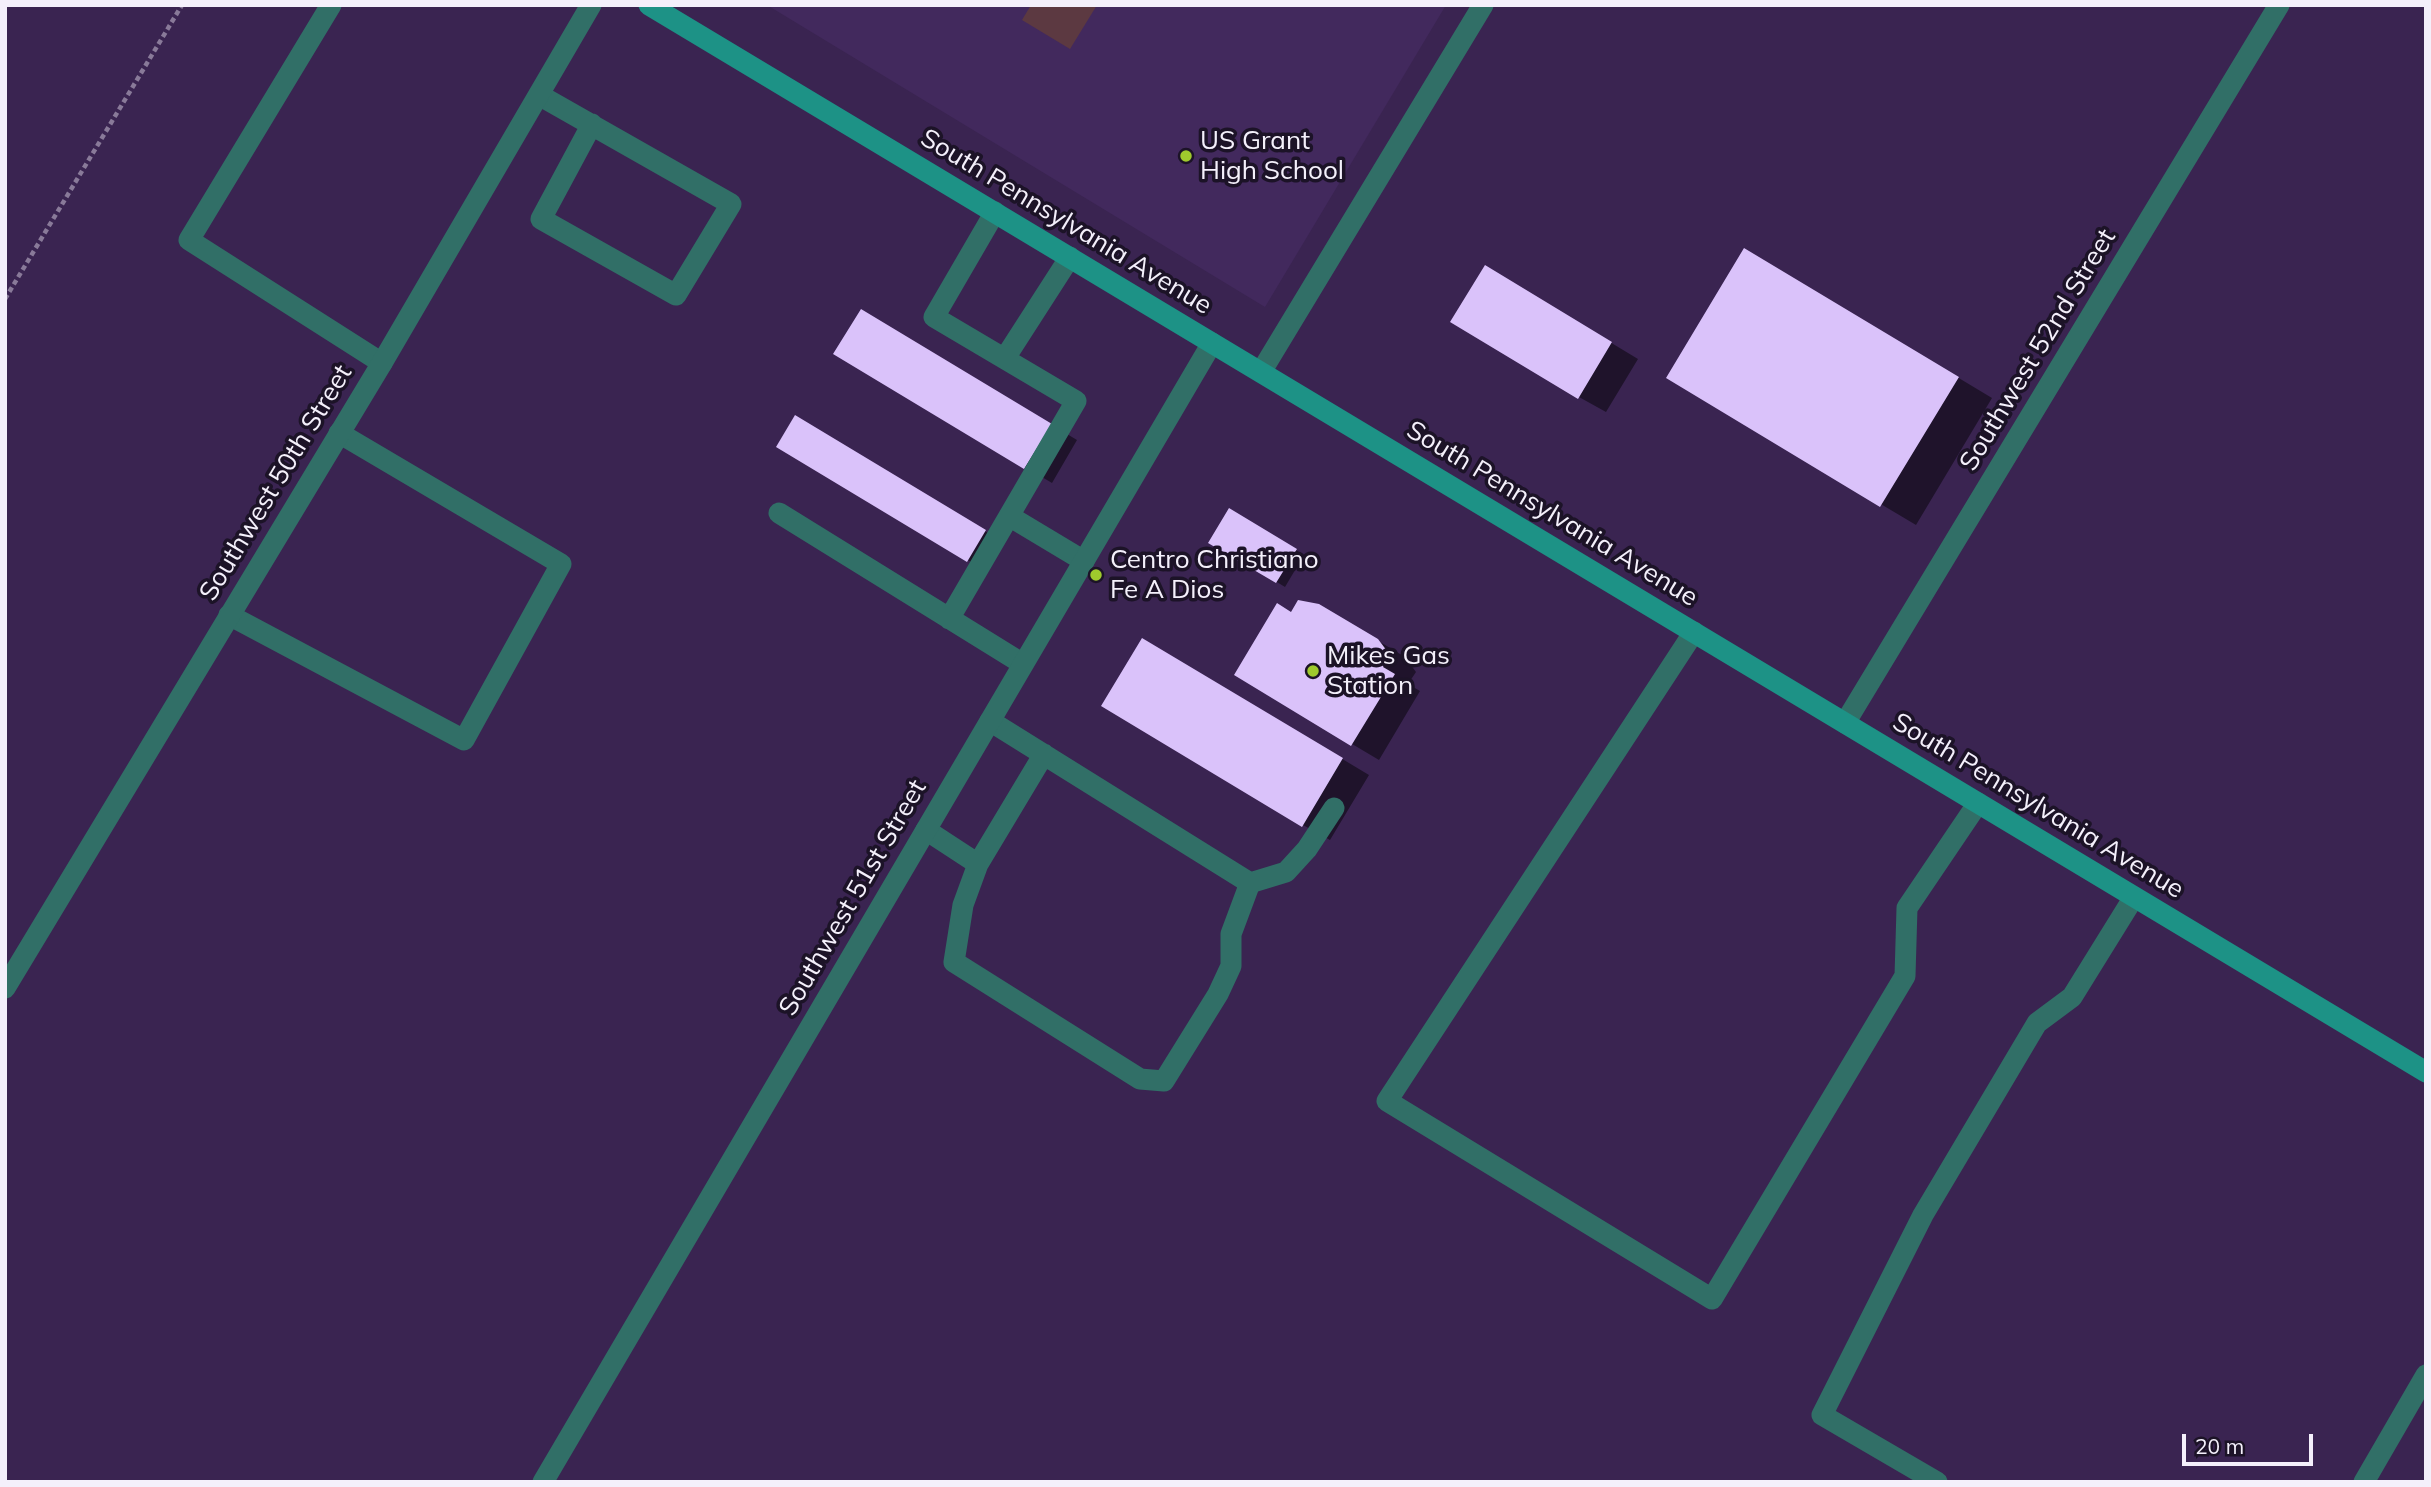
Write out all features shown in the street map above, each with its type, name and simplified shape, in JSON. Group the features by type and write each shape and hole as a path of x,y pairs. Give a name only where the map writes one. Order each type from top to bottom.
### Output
{"main road":[{"name":"South Pennsylvania Avenue","path":"649,5 2426,1072"}],"street":[{"path":"331,5 189,240 382,363"},
{"name":"Southwest 50th Street","path":"5,988 382,363 591,5"},
{"path":"1261,372 1483,5"},
{"name":"Southwest 52nd Street","path":"1845,723 2279,5"},
{"path":"539,95 592,124 731,204 676,295 541,219 592,124"},
{"path":"949,619 1076,401 934,317 995,212"},
{"path":"1005,358 1070,257"},
{"name":"Southwest 51st Street","path":"543,1482 1212,343"},
{"path":"229,615 464,740 561,564 340,433"},
{"path":"779,513 1023,664"},
{"path":"1009,516 1084,562"},
{"path":"1693,632 1387,1101 1712,1299 1905,976 1907,908 1979,803"},
{"path":"990,721 1250,883 1286,872 1307,849 1334,808"},
{"path":"1044,754 978,864 963,905 954,962 1140,1079 1164,1081 1218,994 1231,966 1231,934 1250,883"},
{"path":"926,830 978,864"},
{"path":"1937,1482 1822,1415 1923,1215 2037,1023 2071,997 2134,897"},
{"path":"2364,1482 2426,1375"}],"path":[{"path":"5,299 182,5"}],"shaded area":[{"name":"US Grant High School","path":"767,5 1446,5 1265,307"},
{"path":"1031,5 1097,5 1070,49 1022,20"}],"building":[{"path":"1744,248 1959,377 1880,507 1666,378"},
{"path":"1485,265 1612,342 1578,399 1450,322"},
{"path":"861,309 1052,424 1024,469 833,354"},
{"path":"795,415 986,530 967,562 776,447"},
{"name":"Mikes Gas Station","path":"1229,508 1297,549 1276,583 1208,543"},
{"name":"Mikes Gas Station","path":"1298,600 1319,604 1378,639 1390,655 1383,667 1395,674 1351,746 1234,675 1277,603 1291,612"},
{"path":"1142,638 1343,758 1302,827 1101,706"}],"place":[{"name":"US Grant High School","path":"1186,156"},
{"name":"Centro Christiano Fe A Dios","path":"1096,575"},
{"name":"Mikes Gas Station","path":"1313,671"}]}
